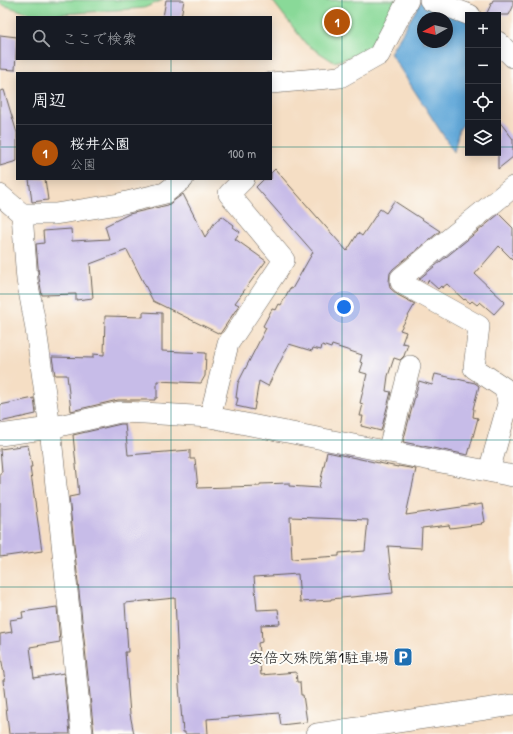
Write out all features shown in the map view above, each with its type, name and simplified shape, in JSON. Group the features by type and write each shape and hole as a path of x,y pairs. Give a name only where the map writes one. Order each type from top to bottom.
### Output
{"street":[{"path":"272,83 340,77 380,56 408,0"},
{"path":"430,0 465,13"},
{"path":"501,45 513,58"},
{"path":"0,195 22,214 55,214 119,204 165,193 181,180"},
{"path":"210,417 228,344 284,260 229,194 243,180"},
{"path":"489,471 508,404 504,388 474,368 479,326 405,285 401,282 401,278 513,187"},
{"path":"22,214 27,280 35,323 50,428 82,734"},
{"path":"388,452 410,366"},
{"path":"0,435 50,428 120,412 210,417 513,476"},
{"path":"317,734 415,727 513,705"}],"green space":[{"path":"0,0 163,0 144,8 37,16 0,4"},
{"path":"272,0 396,0 369,51 334,62 306,44"}],"water":[{"path":"422,0 450,12 417,12 417,48 453,48 453,13 465,19 465,122 459,130 454,152 390,53"}],"building":[{"path":"166,0 184,0 181,16 163,16"},
{"path":"493,0 513,0 513,7 509,15 501,15 501,12 487,12"},
{"path":"0,35 16,37 15,70 0,69"},
{"path":"4,90 16,130 16,161 0,166 0,91"},
{"path":"501,124 513,139 513,157 498,169 498,156 501,156"},
{"path":"275,169 347,251 358,233 362,236 380,209 386,213 394,201 440,231 390,273 390,288 398,295 415,304 400,330 406,332 402,343 408,344 404,356 400,360 394,358 388,376 386,391 391,392 381,431 361,426 363,416 360,416 363,404 360,403 367,374 360,372 363,363 360,362 362,355 332,345 331,348 322,345 321,350 313,348 312,351 289,344 268,386 259,381 254,410 236,406 238,398 236,398 238,383 266,328 263,326 272,309 276,310 279,304 281,305 290,288 292,289 313,252 256,187 263,180 272,180 272,172"},
{"path":"29,180 45,180 48,200 32,202"},
{"path":"183,194 205,237 215,222 222,216 234,225 233,227 240,232 235,239 266,261 235,303 239,305 220,334 153,301 127,250 90,264 93,298 76,300 76,294 42,295 36,244 44,243 43,231 71,229 72,241 109,239 105,226 129,214 168,205"},
{"path":"499,214 513,228 513,260 499,246 475,274 505,302 494,314 480,302 477,305 472,301 470,303 465,299 464,300 447,284 438,289 428,280 427,283 419,279"},
{"path":"143,312 162,313 162,351 206,353 205,376 201,383 157,381 157,398 155,398 155,400 118,400 71,411 67,375 55,375 52,357 93,358 93,354 104,355 105,316 143,317"},
{"path":"435,374 475,383 479,386 473,409 473,417 478,418 468,455 403,442 419,381 432,385"},
{"path":"34,398 36,414 0,422 0,405"},
{"path":"125,424 128,455 190,450 190,459 195,459 198,488 260,486 260,484 289,483 289,486 319,488 327,452 398,467 416,469 406,515 482,504 485,522 481,523 482,524 450,528 449,525 422,528 421,548 388,546 393,593 300,602 298,574 254,577 257,610 278,609 280,624 261,625 262,642 258,643 261,675 296,672 297,682 300,682 301,695 303,695 307,722 281,725 279,713 207,719 208,734 185,734 185,732 183,732 179,686 175,598 125,603 128,652 125,652 130,714 134,734 94,734 69,497 79,495 73,435","holes":["290,517 368,520 365,551 339,553 339,556 292,559"]},
{"path":"28,445 42,551 0,557 0,473 2,472 0,449"},
{"path":"57,607 60,642 30,647 34,678 64,673 70,734 9,734 3,680 5,680 0,651 0,634 12,632 10,620 23,618 22,612"}],"place":[{"name":"桜井公園","path":"337,22"},
{"name":"安倍文殊院第1駐車場","path":"403,657"}]}
